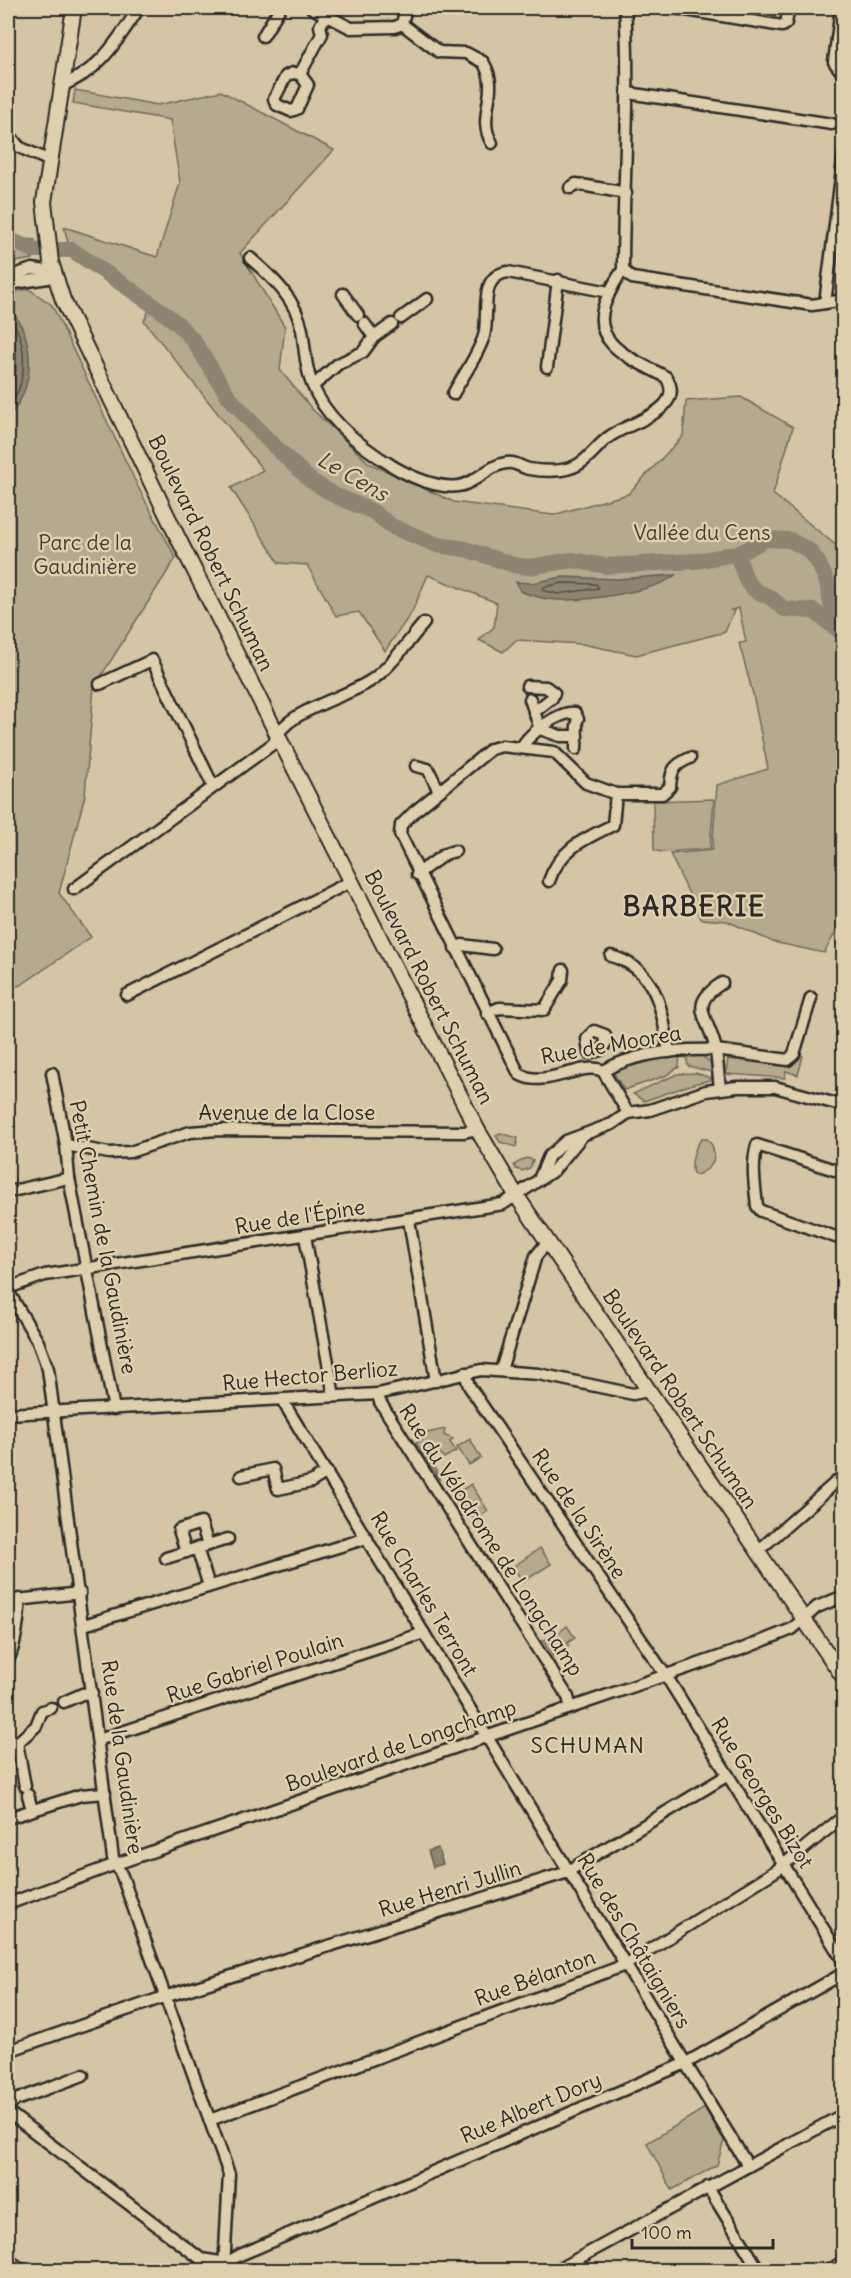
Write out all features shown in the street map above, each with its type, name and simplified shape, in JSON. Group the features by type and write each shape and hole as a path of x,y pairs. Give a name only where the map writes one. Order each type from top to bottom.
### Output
{"main road":[{"name":"Boulevard Robert Schuman","path":"74,8 44,202 47,239 63,300 276,733 477,1129 516,1195 843,1677"}],"street":[{"path":"61,86 81,78 94,68 140,8"},
{"path":"263,36 280,8"},
{"path":"312,8 351,28 395,27 402,24"},
{"path":"300,74 322,34 330,32 331,18 337,8"},
{"path":"402,24 406,8"},
{"path":"250,258 287,294 300,324 313,386 347,433 394,467 421,480 448,486 463,485 499,466 511,463 531,469 570,468 581,463 611,435 654,415 668,400 671,392 666,377 614,349 606,340 601,326 601,313 609,292 623,270 628,93 625,8"},
{"path":"674,8 708,10 782,26 788,18 789,8"},
{"path":"841,8 834,62 843,75"},
{"path":"402,24 439,52 466,53 483,62 491,87 485,132 492,143"},
{"path":"628,93 832,124"},
{"path":"8,133 29,153 50,160"},
{"path":"825,303 843,154"},
{"path":"573,186 626,193"},
{"path":"8,277 32,269 53,267 48,278 8,284"},
{"path":"623,270 632,278 812,305 843,300"},
{"path":"453,394 484,335 488,289 496,276 508,272 558,280 609,292"},
{"path":"547,368 558,280"},
{"path":"343,294 374,337"},
{"path":"313,386 338,364 363,352 374,337 427,299"},
{"path":"74,889 274,743 276,733 290,721 377,677 424,623"},
{"path":"100,684 152,660 213,786"},
{"path":"527,686 546,687 554,693 552,698 534,712"},
{"path":"530,699 540,729"},
{"path":"522,748 525,738 554,720 576,723"},
{"path":"540,729 554,734 576,723"},
{"path":"576,723 576,749"},
{"path":"416,766 428,769 439,791 491,749 502,746 522,748 558,754 586,783 616,794 662,794 670,787 671,771 676,764 690,758"},
{"name":"Rue de Moorea","path":"439,791 414,812 400,830 401,838 514,1068 524,1077 541,1079 598,1070 669,1052 716,1050 788,1060 794,1054 811,998"},
{"path":"549,881 554,867 568,849 613,825 616,794"},
{"path":"417,874 444,854 455,851"},
{"path":"127,995 352,881"},
{"path":"455,948 462,945 493,949"},
{"path":"611,956 628,961 639,969 655,992 662,1007 669,1052"},
{"path":"487,1013 500,1008 544,1010 562,980 563,970"},
{"path":"720,1089 716,1050 703,1011 702,1000 707,993 722,983"},
{"path":"595,1053 598,1070 628,1113 650,1110 720,1089 775,1087 843,1106"},
{"name":"Petit Chemin de la Gaudinière","path":"52,1073 66,1145 69,1178 114,1410"},
{"name":"Rue de l'Épine","path":"8,1290 45,1275 503,1204 562,1162 582,1136 612,1124 628,1113"},
{"name":"Avenue de la Close","path":"66,1145 119,1153 204,1131 464,1132 477,1129"},
{"path":"843,1173 757,1145 754,1170 757,1206 761,1211 843,1240"},
{"path":"8,1192 69,1178"},
{"path":"409,1220 436,1381"},
{"path":"305,1236 334,1396"},
{"path":"501,1370 536,1256 548,1241"},
{"name":"Rue de la Gaudinière","path":"8,1290 44,1353 80,1593 111,1848 230,2181 225,2236 227,2268"},
{"name":"Rue Hector Berlioz","path":"8,1414 378,1394 465,1373 501,1370 539,1374 623,1393 648,1391"},
{"name":"Rue de la Sirène","path":"465,1373 469,1386 665,1675"},
{"name":"Rue du Vélodrome de Longchamp","path":"378,1394 380,1402 568,1696 571,1708"},
{"name":"Rue Charles Terront","path":"282,1400 487,1737"},
{"path":"241,1476 273,1469 278,1489 311,1482 327,1472"},
{"path":"758,1551 843,1475"},
{"path":"186,1552 174,1529 201,1523 202,1547 209,1586"},
{"path":"84,1625 367,1538"},
{"path":"166,1558 228,1539"},
{"path":"8,1660 13,1649 16,1623 20,1614 13,1600 80,1593"},
{"name":"Boulevard de Longchamp","path":"8,1904 116,1864 770,1639 792,1629 817,1607 843,1596"},
{"name":"Rue Gabriel Poulain","path":"98,1740 424,1633"},
{"name":"Rue Georges Bizot","path":"665,1675 843,1962"},
{"path":"64,1702 82,1694 92,1693"},
{"path":"32,1810 12,1741 36,1726 42,1711 51,1708"},
{"name":"Rue des Châtaigniers","path":"487,1737 747,2166"},
{"name":"Rue Henri Jullin","path":"8,2051 164,1997 569,1872 728,1775"},
{"path":"8,1818 81,1795 105,1792"},
{"name":"Rue Bélanton","path":"210,2120 625,1965 784,1865 843,1816"},
{"name":"Rue Albert Dory","path":"227,2268 240,2255 686,2063 843,1973"},
{"path":"8,2106 16,2100 83,2075"},
{"path":"8,2112 201,2259 227,2268"},
{"path":"557,2271 843,2114"},
{"path":"708,2187 759,2271"},
{"path":"8,2260 23,2271"},
{"path":"830,2271 843,2261"}],"green space":[{"name":"Vallée du Cens","path":"75,90 158,105 221,91 334,150 240,253 285,327 280,370 312,409 369,463 454,502 553,515 628,494 683,436 686,401 741,397 793,427 773,494 843,551 844,917 824,953 773,942 727,921 701,919 670,854 712,850 717,785 768,769 753,694 739,643 746,642 739,608 731,610 734,611 725,632 636,655 582,644 516,640 503,652 479,640 494,627 497,603 428,575 412,612 385,651 359,612 336,616 307,565 279,563 231,488 263,470 144,321 150,308 70,251 64,227 157,257 180,183 170,120 73,103"},
{"path":"8,234 13,238 35,240 33,259 8,263"},
{"name":"Parc de la Gaudinière","path":"29,289 52,305 138,487 176,558 94,687 85,795 59,893 91,937 21,985 8,988 8,293"},
{"path":"714,799 710,849 661,852 654,850 653,801"},
{"path":"698,1052 715,1067 715,1073 688,1066 686,1053"},
{"path":"680,1054 679,1067 665,1076 624,1090 613,1072 629,1064"},
{"path":"799,1055 803,1056 798,1075 786,1071 785,1078 726,1074 728,1058 787,1066"},
{"path":"696,1073 714,1079 644,1101 633,1094 677,1074"},
{"path":"500,1133 518,1138 516,1147 500,1142 496,1135"},
{"path":"702,1139 707,1139 712,1145 714,1156 710,1167 697,1175 693,1174 692,1160"},
{"path":"526,1158 533,1160 530,1168 522,1171 516,1169 514,1165"},
{"path":"445,1429 444,1435 453,1439 450,1442 456,1451 444,1458 441,1454 432,1460 440,1480 416,1443 424,1439 421,1436 423,1434"},
{"path":"470,1439 481,1458 469,1465 457,1447"},
{"path":"471,1484 488,1511 474,1520 457,1493"},
{"path":"540,1548 551,1564 523,1582 513,1567"},
{"path":"567,1626 575,1638 567,1643 569,1646 553,1657 543,1641 546,1639 548,1641"},
{"path":"705,2108 724,2140 717,2165 672,2190 647,2143"}],"water":[{"path":"10,309 25,334 29,363 24,392 8,417"},
{"path":"675,575 666,581 636,591 569,600 547,599 520,591 516,582 532,583 562,577 617,579"},
{"path":"438,1848 443,1864 433,1867 428,1851"}],"waterway":[{"name":"Le Cens","path":"8,239 33,250 72,250 159,309 193,340 229,397 265,437 310,480 336,496 372,511 393,527 438,545 465,549 514,565 529,567 573,560 605,566 696,561 740,553 766,539 790,540 810,551 819,564 827,582 834,619 844,632"},
{"name":"Le Cens","path":"23,252 33,250"},
{"name":"Le Cens","path":"725,555 734,555 739,560 747,582 756,591 770,597 784,609 814,611 838,630"}],"district":[{"name":"BARBERIE","path":"694,907"},
{"name":"SCHUMAN","path":"588,1745"}]}
